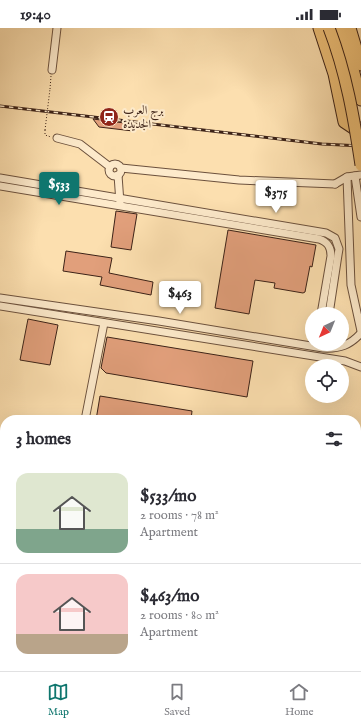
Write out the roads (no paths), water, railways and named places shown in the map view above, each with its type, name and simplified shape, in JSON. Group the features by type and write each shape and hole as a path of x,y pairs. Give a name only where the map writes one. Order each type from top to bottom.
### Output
{"highway":[{"path":"319,28 334,74 344,122 353,128 361,128"},
{"path":"330,28 341,64 351,106 361,165"},
{"path":"339,28 348,50 361,100"},
{"path":"350,28 361,65"}],"street":[{"path":"52,70 57,28"},
{"path":"57,138 80,144 110,167 110,174 113,176 119,172 239,180 335,184 347,178 358,176 361,217"},
{"path":"119,172 120,207"},
{"path":"0,178 331,235 335,238 339,249 330,307"},
{"path":"347,178 351,285 361,332 354,341 349,344"},
{"path":"335,184 348,192 359,195"},
{"path":"39,193 40,185"},
{"path":"0,186 319,239 326,242 331,249 322,307"},
{"path":"0,298 305,344"},
{"path":"0,306 344,361 361,368"},
{"path":"76,318 78,309"},
{"path":"158,332 159,321"},
{"path":"86,415 104,323"},
{"path":"212,340 213,330"},
{"path":"314,351 314,356"}],"railway":[{"path":"0,106 322,144 361,146"}],"place":[{"name":"برج العرب الجديدة","path":"109,117"}]}
